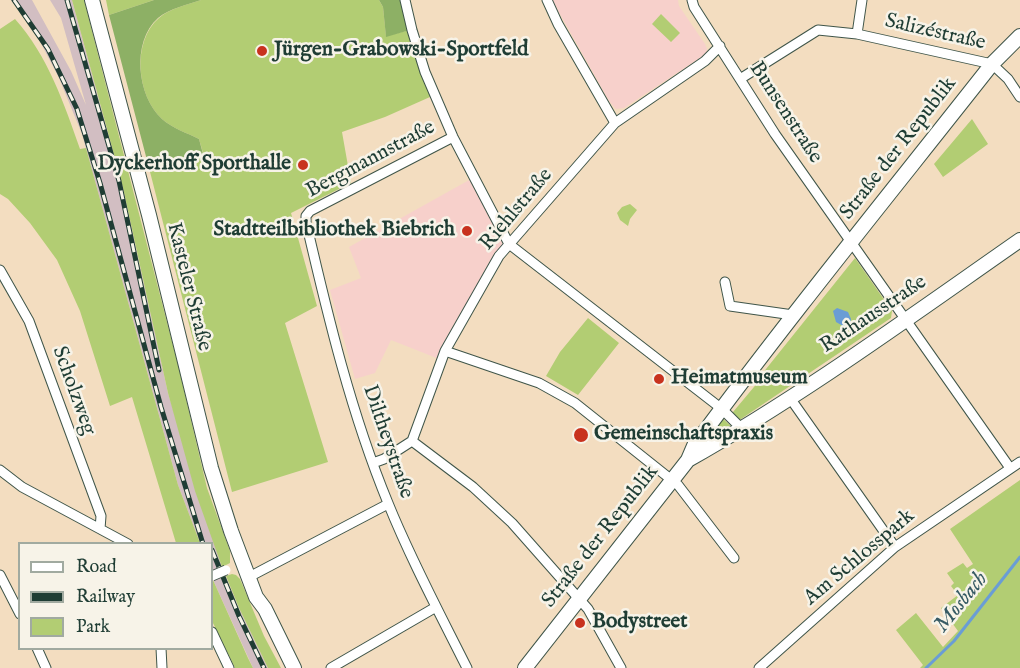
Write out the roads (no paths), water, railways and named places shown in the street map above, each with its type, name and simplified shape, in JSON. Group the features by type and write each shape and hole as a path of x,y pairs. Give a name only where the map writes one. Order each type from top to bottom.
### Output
{"street":[{"name":"Kasteler Straße","path":"92,0 149,215 211,468 256,597 265,609 294,668"},
{"path":"405,0 425,72 453,138 509,244 722,409 742,429"},
{"path":"548,0 558,24 615,123"},
{"name":"Bunsenstraße","path":"692,0 694,7 769,124 1010,468"},
{"path":"856,34 862,0"},
{"name":"Salizéstraße","path":"740,79 818,30 856,34 992,64"},
{"name":"Straße der Republik","path":"525,668 688,460 694,446 793,315 992,64 1020,36"},
{"name":"Riehlstraße","path":"411,441 445,351 499,256 615,123 705,61 720,46"},
{"path":"992,64 1008,79 1020,97"},
{"name":"Bergmannstraße","path":"306,216 310,211 453,138"},
{"name":"Diltheystraße","path":"306,216 330,323 373,463 388,504 436,607 468,668"},
{"name":"Rathausstraße","path":"688,460 790,398 1020,240"},
{"name":"Scholzweg","path":"0,270 29,321 101,516 100,529"},
{"path":"725,282 730,306 793,315"},
{"path":"445,351 539,383 575,403 672,480 734,558"},
{"path":"790,398 895,547"},
{"path":"373,463 384,459 411,441 473,487 518,529 580,598 621,668"},
{"name":"Am Schlosspark","path":"759,668 895,547 1020,462"},
{"path":"0,470 22,487 126,542"},
{"path":"250,579 388,504"},
{"path":"213,576 243,562"},
{"path":"0,575 18,610"},
{"path":"331,668 436,607"},
{"path":"213,634 229,668"},
{"path":"38,650 46,668"},
{"path":"161,650 162,668"}],"water":[{"path":"837,308 848,312 851,319 850,326 843,326 836,322 833,311"}],"waterway":[{"name":"Mosbach","path":"926,668 954,641 1020,557"}],"railway":[{"path":"14,0 48,49 77,109 100,183 161,407 202,542"},
{"path":"67,0 119,181 159,370"},
{"path":"213,552 239,616 264,668"}],"place":[{"name":"Jürgen-Grabowski-Sportfeld","path":"262,51"},
{"name":"Dyckerhoff Sporthalle","path":"303,165"},
{"name":"Stadtteilbibliothek Biebrich","path":"467,231"},
{"name":"Heimatmuseum","path":"659,379"},
{"name":"Gemeinschaftspraxis","path":"581,435"},
{"name":"Bodystreet","path":"580,623"}]}
